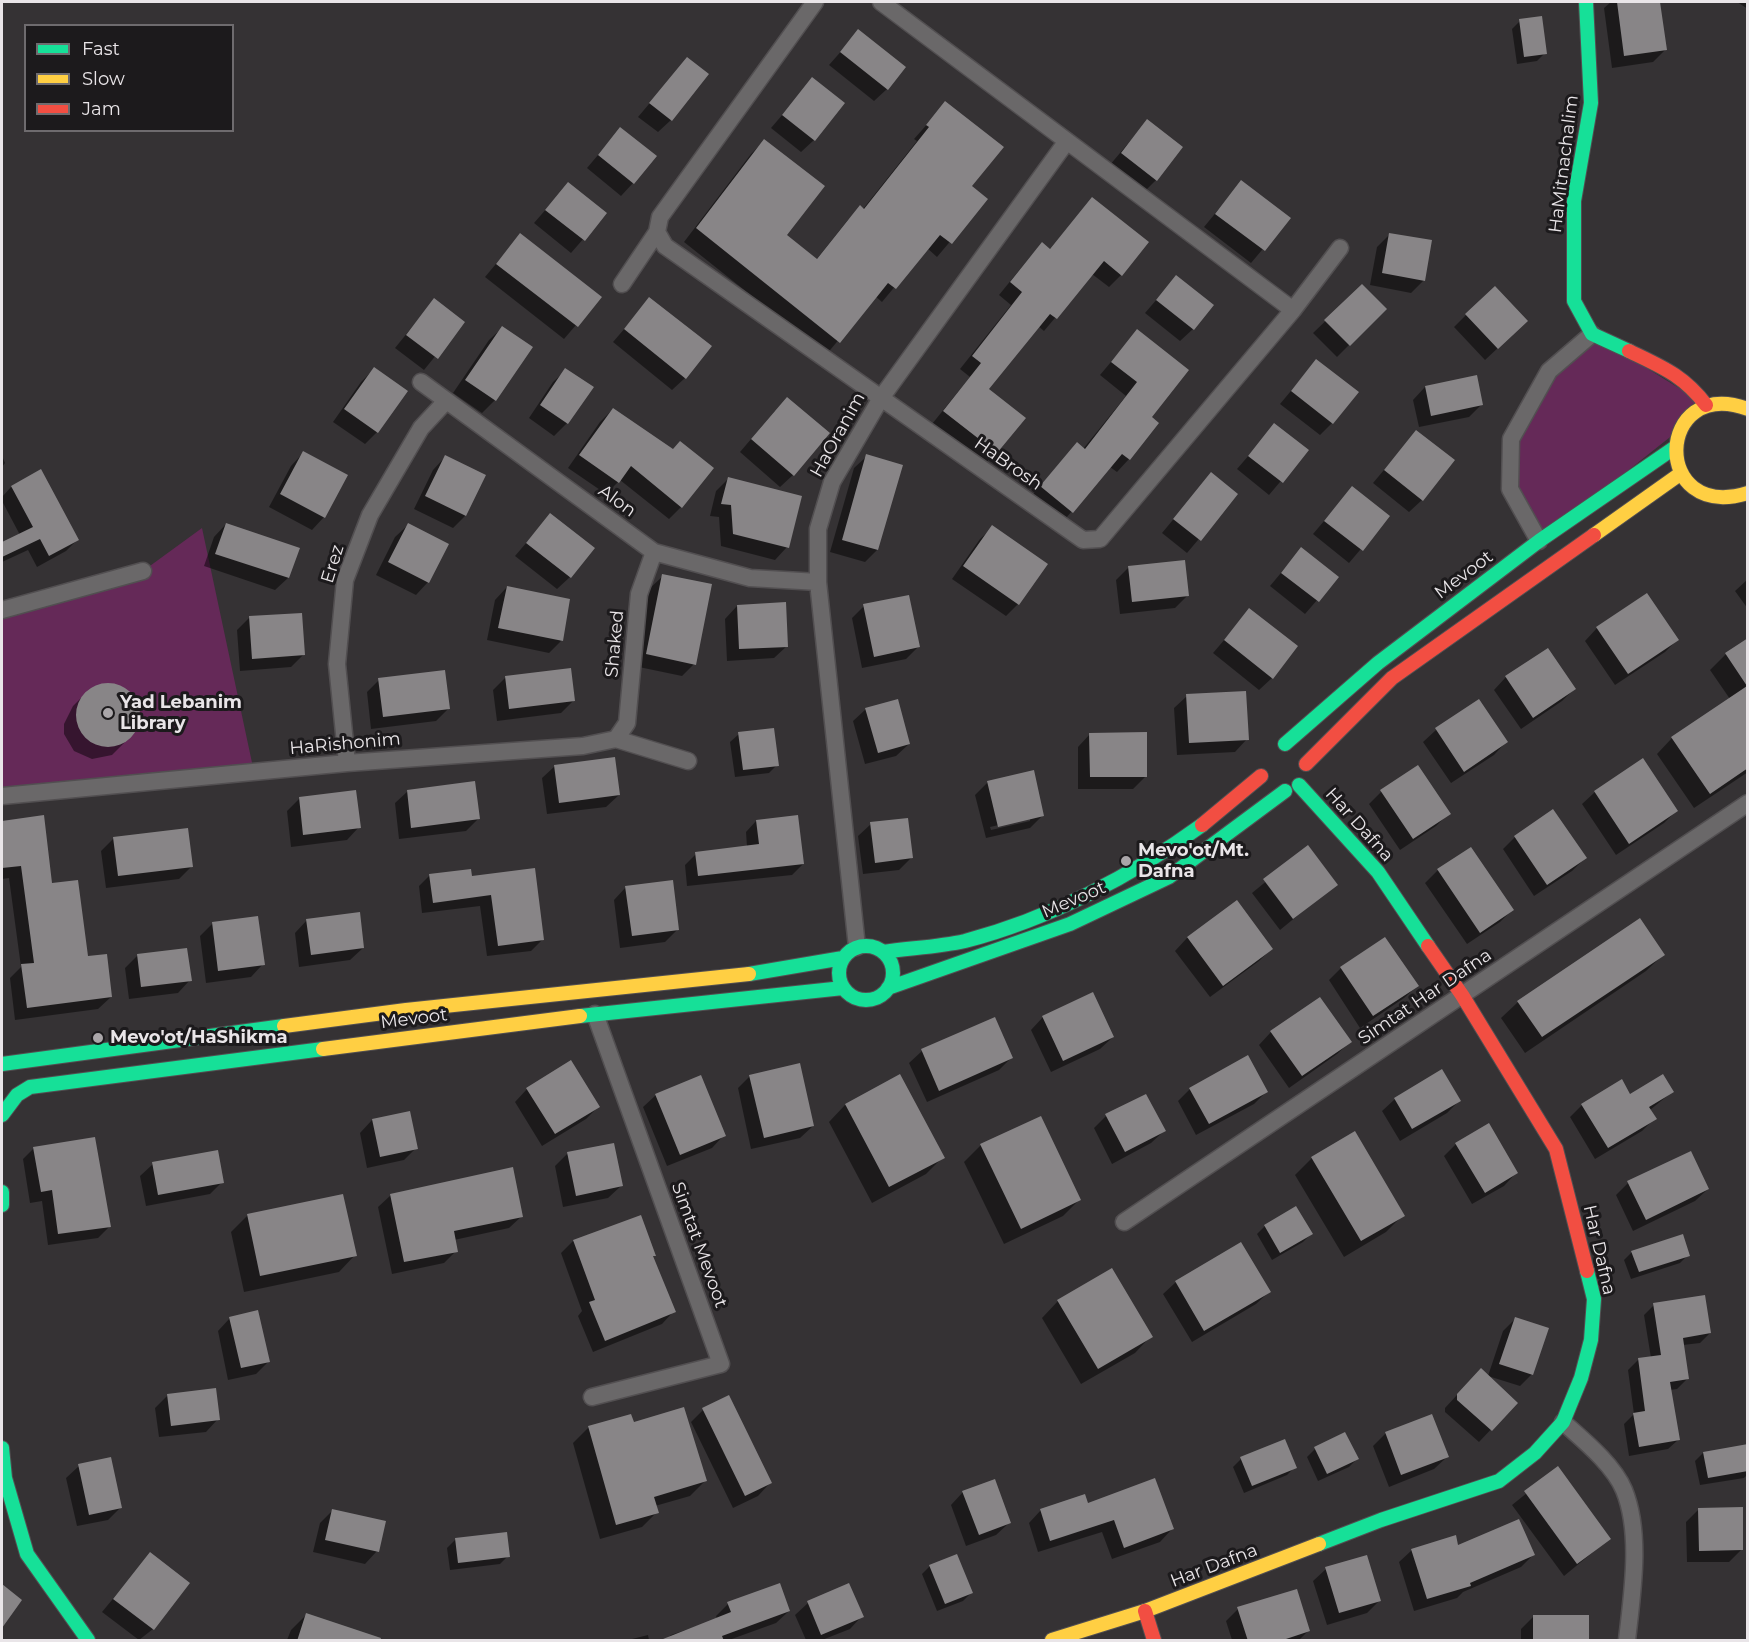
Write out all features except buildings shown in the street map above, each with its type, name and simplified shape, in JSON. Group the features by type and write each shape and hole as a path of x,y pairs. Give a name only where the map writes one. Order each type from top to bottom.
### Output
{"street":[{"path":"622,285 657,232 660,217 814,2"},
{"path":"881,2 1293,310"},
{"name":"HaMitnachalim","path":"1586,2 1592,103 1574,201 1572,277 1574,301 1592,334"},
{"name":"HaOranim","path":"850,952 818,582 818,529 832,482 880,398 1067,141"},
{"name":"HaBrosh","path":"657,232 665,246 1083,540 1100,539 1293,310 1340,248"},
{"path":"1539,541 1510,489 1511,440 1549,371 1592,334 1674,372 1692,387 1706,405"},
{"name":"Alon","path":"421,382 654,552 750,578 818,582"},
{"name":"Erez","path":"347,763 337,664 345,580 370,515 422,428 446,400"},
{"path":"1748,408 1734,403 1706,405 1686,418 1679,430 1674,448 1680,474 1689,486 1702,495 1716,499 1731,499 1748,493"},
{"name":"Mevoot","path":"1285,744 1378,663 1539,541 1674,448"},
{"path":"1306,764 1392,678 1680,474"},
{"name":"Shaked","path":"616,739 627,723 639,594 654,552"},
{"path":"2,610 143,571"},
{"name":"HaRishonim","path":"2,796 347,763 582,746 616,739 688,761"},
{"path":"1269,748 1285,744 1299,750 1306,764 1306,772 1299,785"},
{"path":"1260,760 1261,776 1270,788 1285,791"},
{"name":"Mevoot","path":"883,952 964,941 1056,909 1157,858 1221,811 1261,776"},
{"name":"Mevoot","path":"888,988 1070,924 1169,877 1285,791 1299,785"},
{"name":"Har Dafna","path":"1052,1641 1146,1611 1381,1520 1499,1481 1535,1453 1563,1422 1581,1378 1590,1340 1594,1299 1556,1149 1462,995 1378,872 1299,785"},
{"name":"Simtat Har Dafna","path":"1124,1222 1748,803"},
{"path":"875,947 883,952 892,965 893,973 888,988 882,994 866,1000 857,999 843,988 838,973 850,952 875,947"},
{"name":"Mevoot","path":"2,1064 406,1010 766,972 850,952"},
{"name":"Mevoot","path":"2,1115 17,1095 30,1087 595,1014 843,988"},
{"name":"Simtat Mevoot","path":"592,1397 721,1364 595,1014"},
{"path":"2,1192 2,1205"},
{"path":"1563,1422 1596,1450 1624,1489 1634,1540 1627,1641"},
{"path":"2,1448 5,1478 27,1554 88,1641"},
{"path":"1146,1611 1154,1641"}],"shaded area":[{"path":"1592,334 1706,405 1679,430 1539,541 1510,489 1511,439 1549,371"},
{"path":"202,528 254,772 2,796 2,610 143,571"}],"traffic: fast":[{"path":"1586,2 1591,103 1574,201 1574,301 1592,334 1629,351"},
{"path":"1285,744 1378,663 1539,541 1674,448"},
{"path":"1299,785 1378,872 1428,946"},
{"path":"888,988 1070,924 1169,877 1285,791"},
{"path":"883,952 965,941 1028,921 1089,894 1147,862 1202,825"},
{"path":"866,946 876,948 885,954 891,963 893,973 891,983 885,992 876,998 866,1000 856,998 847,992 841,983 839,973 841,963 847,954 856,948 866,946"},
{"path":"749,974 843,958"},
{"path":"580,1016 843,988"},
{"path":"2,1064 284,1026"},
{"path":"2,1115 17,1095 30,1087 323,1049"},
{"path":"2,1192 2,1205"},
{"path":"1319,1544 1381,1520 1499,1481 1535,1453 1563,1422 1581,1378 1591,1340 1594,1299 1587,1271"},
{"path":"2,1448 5,1478 27,1554 88,1640"}],"traffic: slow":[{"path":"1748,409 1717,404 1695,412 1681,429 1676,450 1680,471 1694,488 1716,497 1748,493"},
{"path":"1594,535 1680,474"},
{"path":"284,1026 406,1010 749,974"},
{"path":"323,1049 580,1016"},
{"path":"1052,1640 1145,1611 1319,1544"}],"traffic: jam":[{"path":"1629,351 1662,367 1680,379 1706,405"},
{"path":"1306,764 1392,678 1594,535"},
{"path":"1202,825 1261,776"},
{"path":"1428,946 1462,995 1556,1149 1587,1271"},
{"path":"1145,1611 1154,1640"}],"place":[{"name":"Yad Lebanim Library","path":"108,713"},
{"name":"Mevo'ot/Mt. Dafna","path":"1126,861"},
{"name":"Mevo'ot/HaShikma","path":"98,1038"}]}
